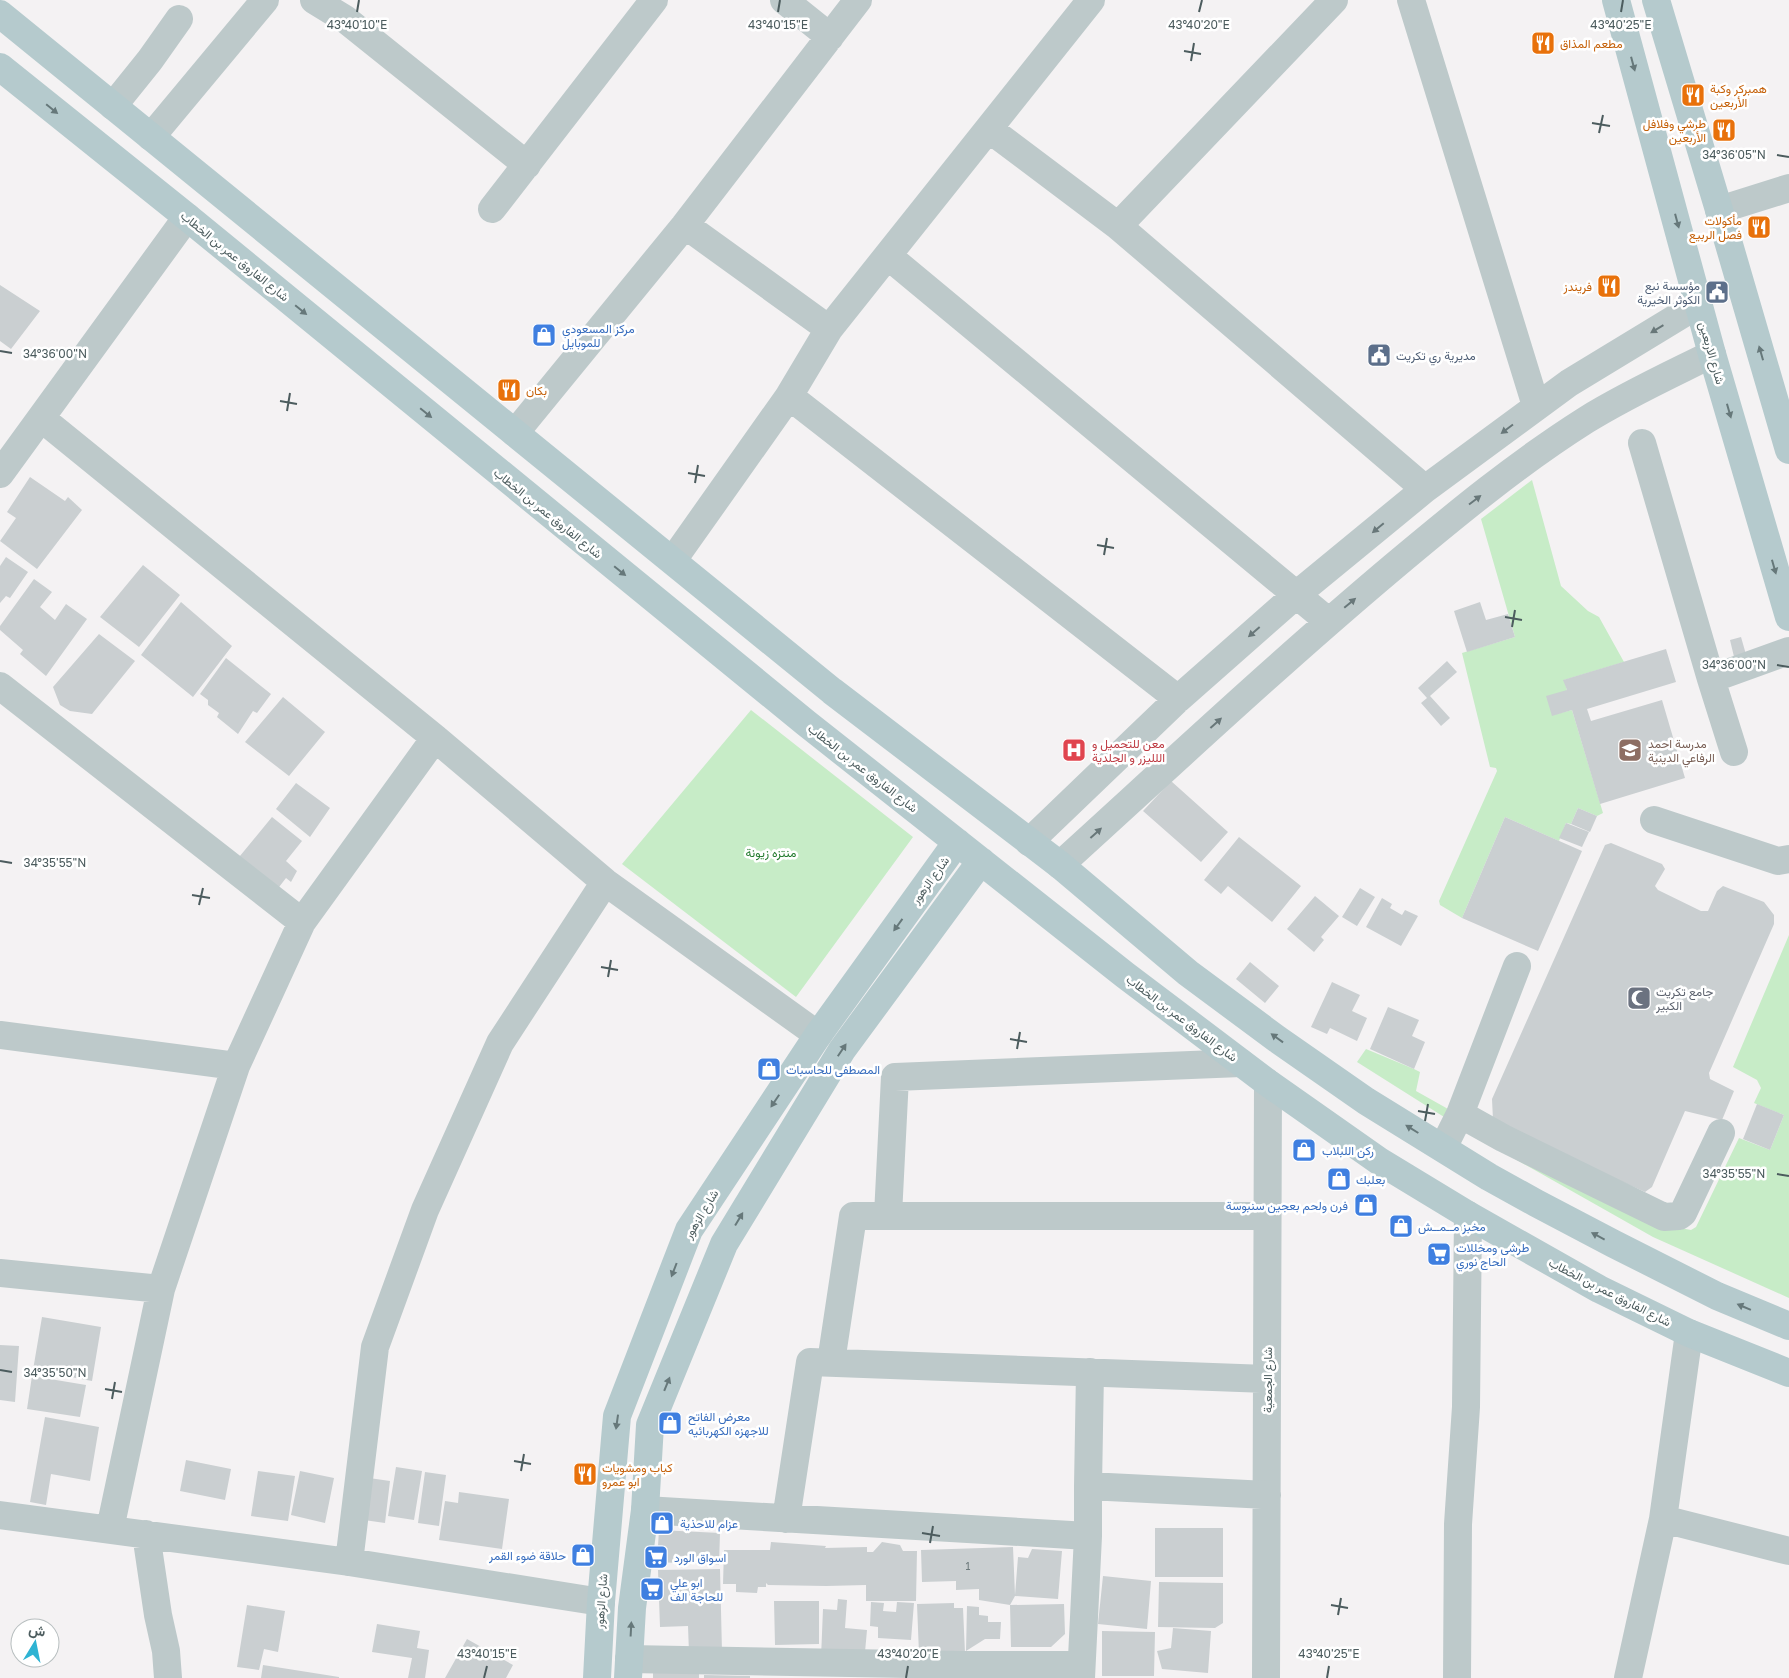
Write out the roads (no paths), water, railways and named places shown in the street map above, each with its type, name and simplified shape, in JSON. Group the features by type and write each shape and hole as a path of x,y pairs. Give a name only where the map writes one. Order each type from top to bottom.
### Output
{"main road":[{"name":"شارع الاربعين","path":"1616,0 1712,354 1789,617"},
{"path":"1656,0 1789,450"},
{"path":"0,14 832,691 1060,865 1195,978 1277,1039 1366,1100 1528,1199 1717,1296 1789,1326"},
{"path":"11,83 50,55"},
{"name":"شارع الفاروق عمر بن الخطاب","path":"0,67 11,83 187,217 798,717 1125,975 1268,1083 1379,1161 1468,1215 1599,1289 1689,1333 1789,1373"},
{"name":"شارع الزهور","path":"597,1678 601,1602 617,1416 689,1230 818,1036 957,842"},
{"path":"629,1668 632,1608 645,1510 650,1425 724,1244 842,1050 981,861"},
{"path":"689,1230 724,1244"}],"street":[{"path":"151,137 265,0"},
{"path":"314,0 346,19 527,165"},
{"path":"784,0 830,37"},
{"path":"515,433 685,225 858,0"},
{"path":"1118,226 1334,0"},
{"path":"1411,0 1536,406"},
{"path":"673,560 789,396 830,330 1088,1"},
{"path":"492,209 527,165 645,3"},
{"path":"113,106 150,60 179,19"},
{"path":"989,129 1118,226 1425,489"},
{"path":"1719,210 1789,188"},
{"path":"0,474 187,217"},
{"path":"685,225 830,330"},
{"path":"888,256 1328,621"},
{"path":"1029,842 1178,699 1296,595 1425,489 1536,406 1600,362 1698,304"},
{"path":"1060,865 1328,621 1455,516 1550,444 1622,398 1712,354"},
{"path":"789,396 1178,699"},
{"path":"41,418 435,738 605,882 818,1036"},
{"path":"1642,443 1734,752"},
{"path":"1711,679 1789,651"},
{"path":"0,686 302,922"},
{"path":"110,1529 161,1289 236,1066 302,922 435,738"},
{"path":"1654,820 1778,861 1789,859"},
{"path":"349,1562 375,1346 425,1210 500,1043 605,882"},
{"path":"1443,1148 1460,1114 1517,966"},
{"path":"0,1035 236,1066"},
{"path":"888,1215 895,1077 1241,1063"},
{"name":"شارع الجمعية","path":"1266,1678 1268,1083"},
{"path":"1460,1114 1503,1138 1664,1217 1672,1218 1684,1213 1721,1133"},
{"path":"1457,1678 1458,1524 1466,1407 1468,1215"},
{"path":"831,1362 853,1216 1267,1216"},
{"path":"0,1273 161,1289"},
{"path":"1628,1678 1663,1519 1689,1333"},
{"path":"786,1519 810,1362 1267,1380"},
{"path":"629,1668 1081,1672 1088,1536 1090,1372"},
{"path":"1088,1486 1267,1495"},
{"path":"645,1510 1088,1536"},
{"path":"0,1515 349,1562 601,1602"},
{"path":"1663,1519 1789,1550"},
{"path":"146,1534 158,1615 166,1651 168,1678"}],"place":[{"name":"مطعم المذاق","path":"1543,43"},
{"name":"همبركر وكبة الأربعين","path":"1693,95"},
{"name":"طرشي وفلافل الأربعين","path":"1724,130"},
{"name":"مأكولات فصل الربيع","path":"1759,227"},
{"name":"فريندز","path":"1609,286"},
{"name":"مؤسسة نبع الكوثر الخيرية","path":"1717,292"},
{"name":"مركز المسعودي للموبايل","path":"544,335"},
{"name":"مديرية ري تكريت","path":"1379,355"},
{"name":"بكان","path":"509,390"},
{"name":"معن للتحميل و اللليزر و الجلدية","path":"1074,750"},
{"name":"مدرسة احمد الرفاعي الدينية","path":"1630,750"},
{"name":"جامع تكريت الكبير","path":"1639,998"},
{"name":"المصطفى للحاسبات","path":"769,1069"},
{"name":"ركن اللبلاب","path":"1304,1150"},
{"name":"بعلبك","path":"1339,1179"},
{"name":"فرن ولحم بعجين سنبوسة","path":"1366,1205"},
{"name":"مخبز مــمــش","path":"1401,1226"},
{"name":"طرشي ومخللات الحاج نوري","path":"1439,1254"},
{"name":"معرض الفاتح للاجهزه الكهربائيه","path":"670,1423"},
{"name":"كباب ومشويات ابو عمرو","path":"585,1474"},
{"name":"عزام للاحذية","path":"662,1523"},
{"name":"حلاقة ضوء القمر","path":"583,1555"},
{"name":"اسواق الورد","path":"656,1557"},
{"name":"ابو علي للحاجة الف","path":"652,1589"}],"park label":[{"name":"منتزه زيونة","path":"771,852"}]}
